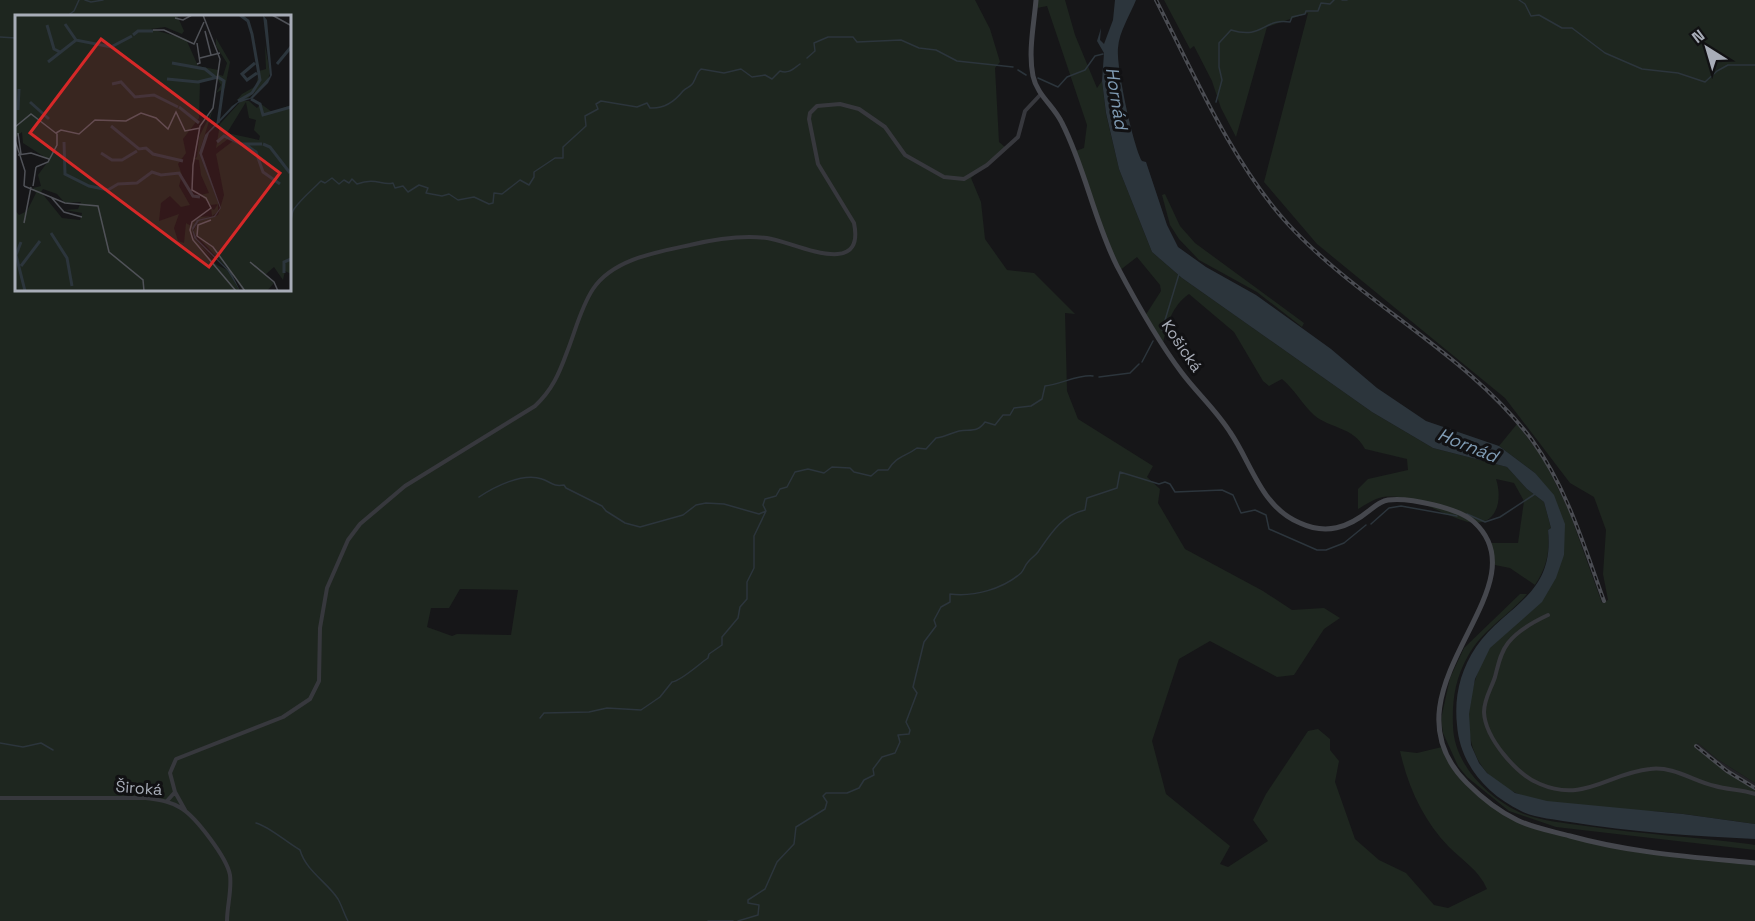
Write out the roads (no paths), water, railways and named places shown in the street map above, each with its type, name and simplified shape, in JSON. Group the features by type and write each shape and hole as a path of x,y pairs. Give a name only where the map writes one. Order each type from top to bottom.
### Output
{"street":[{"name":"Košická","path":"1036,0 1033,77 1041,94 1062,122 1108,248 1156,333 1182,372 1227,427 1264,494 1274,507 1289,518 1316,529 1330,530 1358,520 1385,500 1412,501 1461,514 1483,533 1492,559 1490,586 1453,661 1439,705 1438,732 1442,747 1454,769 1502,812 1531,825 1612,848 1755,863"},
{"path":"186,812 170,773 176,759 283,717 310,699 319,681 320,628 327,588 348,540 360,524 383,502 535,406 546,396 561,370 592,290 601,279 626,262 721,238 767,238 826,255 846,251 853,245 856,234 854,223 818,164 809,119 810,113 817,106 840,104 859,109 885,128 905,155 944,177 964,179 987,165 1018,137 1025,111 1041,94"},
{"path":"1548,615 1533,622 1508,643 1484,707 1485,719 1491,732 1505,757 1520,772 1548,787 1577,790 1596,787 1626,774 1657,769 1688,775 1716,787 1755,794"},
{"path":"167,801 176,792"},
{"name":"Široká","path":"0,798 146,798 167,801 186,812 219,851 228,868 228,921"}],"water":[{"name":"Hornád","path":"1115,0 1136,0 1118,48 1122,87 1138,152 1142,161 1146,162 1167,225 1178,247 1206,267 1256,295 1331,349 1377,388 1426,421 1499,446 1535,473 1554,495 1565,524 1564,555 1556,578 1542,602 1490,648 1475,679 1469,714 1471,745 1479,763 1487,773 1515,793 1547,801 1683,814 1755,824 1755,839 1639,831 1538,817 1508,804 1486,787 1477,776 1469,765 1459,739 1456,715 1459,684 1476,647 1488,632 1526,597 1544,570 1548,552 1548,530 1551,528 1544,502 1527,489 1507,467 1433,448 1372,412 1182,278 1152,252 1119,169 1106,113 1102,81 1104,53 1097,41 1101,28 1100,40 1104,44 1113,20"}],"waterway":[{"path":"68,15 74,11 79,0"},
{"path":"85,0 91,2 103,0"},
{"path":"1216,102 1222,80 1219,67 1219,43 1231,30 1250,32 1274,23 1290,22 1292,17 1305,14 1306,11 1318,11 1321,3 1330,4 1334,0"},
{"path":"1342,0 1347,0"},
{"path":"1519,0 1525,4 1531,16 1539,15 1562,28 1572,28 1605,53 1642,69 1678,73 1705,82 1728,65 1755,65"},
{"path":"0,37 15,38"},
{"path":"807,58 815,51 814,43 828,37 853,37 857,42 901,40 919,48 936,50 957,61 1013,67"},
{"path":"1038,78 1058,87 1067,77 1085,70 1095,56 1103,54"},
{"path":"291,218 293,211 303,198 321,181 325,183 332,178 339,184 344,180 349,183 352,179 357,184 369,181 393,183 395,188 403,186 408,192 419,185 428,188 426,193 442,196 449,194 458,200 474,197 489,204 493,203 494,193 502,194 520,180 529,185 534,172 555,158 563,158 563,147 586,126 585,116 598,109 596,104 601,101 637,107 647,103 650,108 660,107 673,101 691,86 701,69 724,73 741,69 752,77 765,75 772,79 780,71 788,71 800,64"},
{"path":"1018,70 1026,75"},
{"path":"1162,330 1179,274"},
{"path":"1142,362 1153,341"},
{"path":"1099,377 1130,373 1139,364"},
{"path":"479,497 509,482 534,477 555,485 564,485 602,506 625,523 640,527 683,515 696,505 706,503 724,504 759,514 766,511 763,505 765,499 776,496 780,489 787,487 795,472 808,469 824,473 832,467 850,468 854,472 871,476 878,470 888,470 898,459 917,448 926,449 936,438 976,429 985,422 995,425 1003,415 1010,415 1014,408 1031,406 1042,399 1045,386 1082,376 1093,376"},
{"path":"738,921 758,915 759,905 748,903 748,900 765,889 777,862 794,844 796,827 825,809 827,802 823,796 826,793 847,793 859,788 864,780 874,775 873,769 882,757 895,753 900,742 898,735 909,734 910,730 906,722 917,693 913,687 924,642 936,626 934,620 941,607 950,602 950,594 988,591 1014,579 1063,520 1085,510 1087,498 1117,488 1120,472 1159,484 1165,482 1170,484 1175,492 1222,490 1233,495 1241,513 1255,510 1266,515 1269,529 1317,550 1326,550 1344,543 1366,525"},
{"path":"1467,514 1485,522 1500,517 1535,494"},
{"path":"1371,524 1389,508 1401,506 1457,516"},
{"path":"540,718 544,713 589,712 607,708 641,710 660,697 672,682 685,676 708,658 709,654 722,645 722,637 738,618 740,607 747,599 747,582 754,568 754,536 766,511"},
{"path":"0,743 23,747 41,743 53,750"},
{"path":"256,823 300,850 307,864 338,899 348,921"},
{"path":"708,921 733,921"}],"railway":[{"path":"1156,0 1231,145 1267,199 1287,223 1347,278 1476,380 1506,409 1532,440 1565,498 1604,601"},
{"path":"1696,746 1727,771 1755,788"}]}
